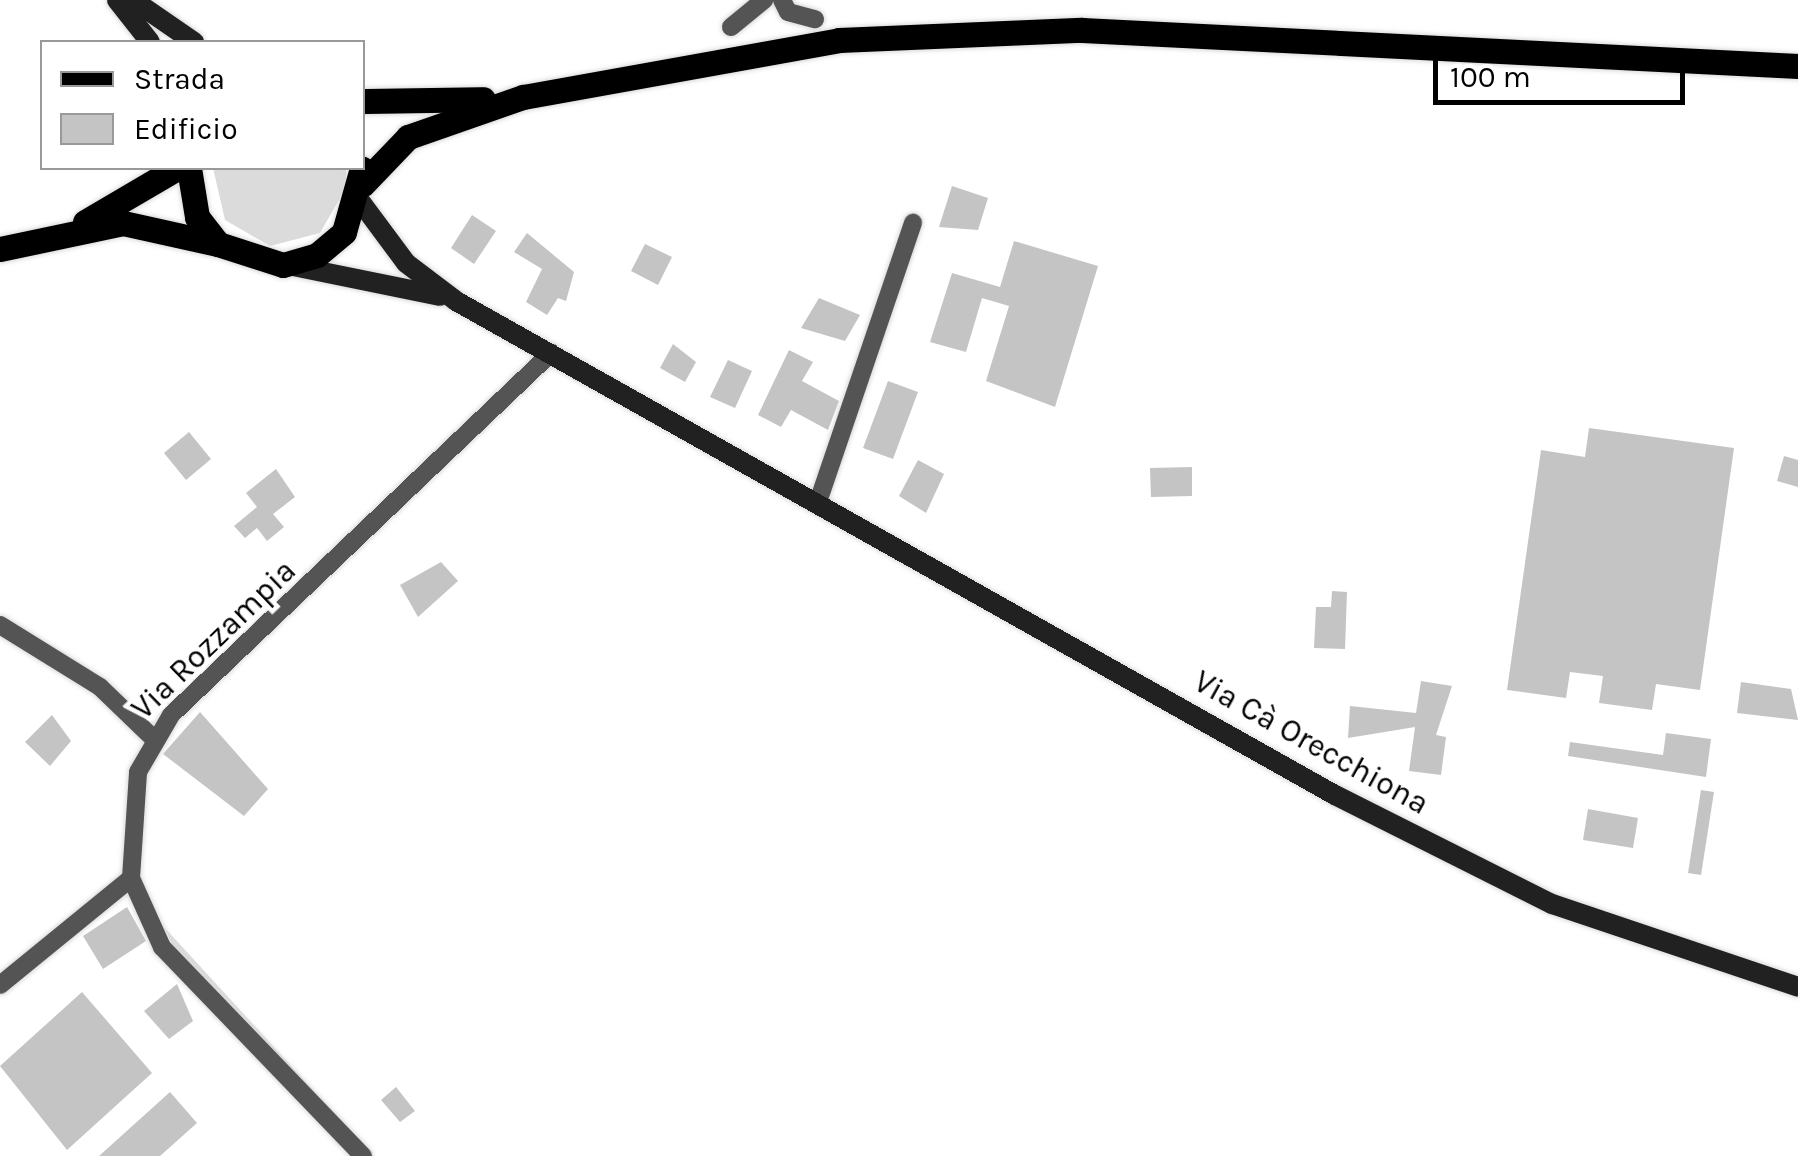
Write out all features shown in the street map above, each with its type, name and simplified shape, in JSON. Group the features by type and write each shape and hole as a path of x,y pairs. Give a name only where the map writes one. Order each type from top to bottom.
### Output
{"main road":[{"path":"118,0 148,40"},
{"path":"133,0 191,40"},
{"path":"0,250 62,232 138,223 283,265 332,245 362,184 408,137 523,97 748,51 1008,31 1798,66"},
{"path":"365,100 523,97"},
{"path":"62,232 173,170"},
{"path":"189,170 197,217 218,244"},
{"name":"Via Cà Orecchiona","path":"362,184 406,263 456,301 819,500 1335,795 1536,896 1798,987"},
{"name":"Via Cà Orecchiona","path":"283,265 364,274 456,301"}],"street":[{"path":"731,28 764,0"},
{"path":"782,0 788,12 815,19"},
{"path":"819,500 913,223"},
{"name":"Via Rozzampia","path":"364,1156 178,972 131,878 132,806 152,737 551,353"},
{"path":"0,625 100,686 152,737"},
{"path":"0,985 131,878"}],"shaded area":[{"path":"213,170 346,170 346,188 320,233 270,246 225,220"},
{"path":"164,927 348,1128 371,1156 178,956"}],"building":[{"path":"952,186 988,198 978,230 939,227"},
{"path":"472,215 496,231 474,264 451,248"},
{"path":"527,233 574,272 566,301 558,298 547,315 526,302 542,269 514,252"},
{"path":"1014,241 1098,266 1055,407 986,381 1009,306 982,298 966,352 930,342 952,273 1000,287"},
{"path":"645,244 672,257 658,285 631,271"},
{"path":"819,298 860,315 845,341 801,328"},
{"path":"673,344 696,362 685,382 660,368"},
{"path":"789,350 813,362 802,381 839,401 828,430 791,410 781,427 758,415"},
{"path":"728,360 752,371 735,408 710,397"},
{"path":"888,381 918,392 893,459 863,448"},
{"path":"1589,428 1734,448 1700,690 1656,684 1652,710 1599,703 1603,676 1570,672 1566,698 1507,690 1541,450 1585,457"},
{"path":"189,432 211,459 186,480 164,453"},
{"path":"1784,456 1798,460 1798,487 1777,481"},
{"path":"918,460 944,474 926,513 899,496"},
{"path":"1192,467 1192,496 1151,497 1150,468"},
{"path":"276,469 295,497 273,514 284,527 267,541 257,528 245,538 234,526 257,507 246,493"},
{"path":"441,562 458,581 418,617 400,585"},
{"path":"1332,591 1347,592 1345,649 1314,648 1316,607 1331,607"},
{"path":"1421,681 1452,686 1436,735 1446,737 1441,775 1409,771 1415,727 1348,738 1350,706 1416,713"},
{"path":"1741,682 1791,689 1798,720 1737,713"},
{"path":"200,712 268,789 244,816 163,754"},
{"path":"52,715 71,741 50,766 25,742"},
{"path":"1666,733 1711,739 1706,777 1568,756 1570,742 1663,755"},
{"path":"1701,790 1714,792 1701,875 1688,873"},
{"path":"1588,809 1638,818 1633,848 1583,840"},
{"path":"127,907 146,941 103,969 83,936"},
{"path":"177,984 193,1021 169,1039 144,1011"},
{"path":"82,992 152,1073 67,1150 0,1066"},
{"path":"396,1087 415,1111 400,1122 381,1100"},
{"path":"170,1092 197,1123 160,1156 99,1156"}]}
